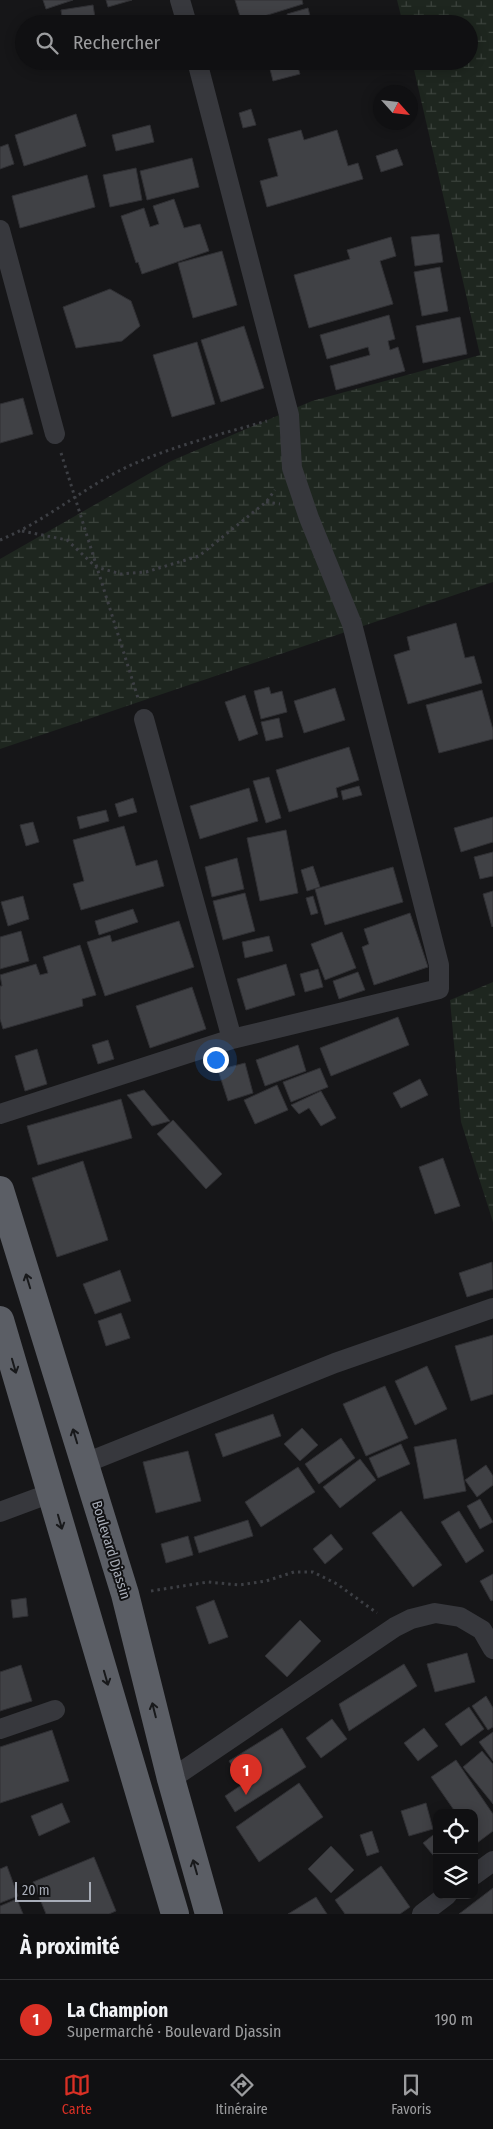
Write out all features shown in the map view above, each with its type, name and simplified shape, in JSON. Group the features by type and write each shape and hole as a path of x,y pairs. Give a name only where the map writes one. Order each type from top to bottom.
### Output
{"highway":[{"name":"Boulevard Djassin","path":"0,1190 83,1464 125,1594 171,1779 208,1914"},
{"path":"0,1320 175,1914"}],"street":[{"path":"180,0 184,15"},
{"path":"0,1114 232,1039 439,989 439,965 352,624 309,518 292,468 289,415 198,70"},
{"path":"0,230 55,434"},
{"path":"144,719 232,1039"},
{"path":"83,1464 335,1363 493,1308"},
{"path":"0,1512 51,1493"},
{"path":"171,1779 395,1627 411,1619 435,1613 460,1617 482,1630 493,1649"},
{"path":"0,1729 56,1710"},
{"path":"478,1872 493,1861"},
{"path":"422,1914 442,1899"}],"path":[{"path":"0,540 22,531 128,466 177,447 289,415"},
{"path":"55,434 144,719"},
{"path":"22,531 66,540 96,567 121,574 146,572 199,556 266,502 292,468"},
{"path":"125,1594 208,1582 239,1585 266,1581 294,1572 313,1572 337,1584 395,1627"}],"green space":[{"path":"397,0 493,0 493,582 0,749 0,559 171,461 312,401 480,355 414,70 478,70 478,15 401,15"},
{"path":"493,982 493,1222 461,1122 450,1000"}],"building":[{"path":"43,0 73,0 46,9"},
{"path":"106,0 132,0 108,7"},
{"path":"235,0 302,0 303,4 268,15 240,15"},
{"path":"93,5 95,15 62,15 61,10"},
{"path":"308,8 310,15 287,15"},
{"path":"270,70 299,70 300,74 273,81"},
{"path":"251,109 256,125 243,128 239,113"},
{"path":"76,114 86,146 24,166 15,135"},
{"path":"150,125 154,142 116,151 112,135"},
{"path":"301,130 304,140 337,130 348,166 358,163 363,179 267,207 260,181 278,176 268,139"},
{"path":"8,144 14,164 0,169 0,147"},
{"path":"397,149 403,165 381,172 376,156"},
{"path":"192,158 199,187 147,200 140,171"},
{"path":"136,168 142,200 110,207 103,175"},
{"path":"87,175 95,207 20,228 12,196"},
{"path":"174,199 184,228 200,224 209,251 142,274 138,262 136,263 121,216 144,208 150,227 159,224 153,206"},
{"path":"439,234 443,262 415,266 411,237"},
{"path":"391,237 396,256 380,261 393,304 309,328 294,275 350,259 347,250"},
{"path":"222,251 237,305 193,318 178,263"},
{"path":"440,267 448,311 422,316 414,272"},
{"path":"110,289 131,301 140,326 122,341 76,348 63,307"},
{"path":"389,315 395,339 388,341 390,350 398,347 405,371 336,390 330,366 370,355 368,347 327,359 320,335"},
{"path":"460,317 467,354 423,363 416,326"},
{"path":"244,326 264,388 221,402 201,340"},
{"path":"197,342 215,404 172,417 153,355"},
{"path":"23,398 33,434 0,443 0,404"},
{"path":"456,623 465,658 474,656 482,683 408,704 394,655 410,650 407,637"},
{"path":"269,687 271,694 282,691 287,712 261,719 254,691"},
{"path":"335,688 345,720 304,733 294,701"},
{"path":"482,690 493,730 493,739 439,753 426,705"},
{"path":"245,695 258,734 239,741 225,702"},
{"path":"279,718 283,737 266,741 261,722"},
{"path":"349,747 359,780 336,788 338,797 289,812 276,770"},
{"path":"269,777 281,818 266,823 253,781"},
{"path":"359,786 362,795 343,800 341,791"},
{"path":"249,788 258,821 200,839 190,806"},
{"path":"133,798 137,812 119,817 115,804"},
{"path":"106,810 109,821 80,829 77,817"},
{"path":"493,817 493,842 461,852 454,828"},
{"path":"33,822 39,842 26,846 20,825"},
{"path":"124,826 136,866 157,860 164,886 81,910 73,884 84,881 73,840"},
{"path":"286,830 298,893 260,901 247,838"},
{"path":"493,852 493,876 480,879 474,857"},
{"path":"237,858 244,889 212,897 205,867"},
{"path":"313,866 320,887 307,891 301,870"},
{"path":"393,867 403,902 325,925 315,889"},
{"path":"493,891 493,926 492,927 483,894"},
{"path":"245,893 255,931 223,940 213,901"},
{"path":"23,896 29,919 8,926 1,902"},
{"path":"313,896 318,913 311,915 306,898"},
{"path":"133,909 138,922 99,935 95,921"},
{"path":"410,913 428,967 374,985 362,947 369,944 364,929"},
{"path":"179,921 194,967 105,996 87,942 110,935 112,942"},
{"path":"21,931 29,961 0,969 0,937"},
{"path":"342,932 356,968 325,980 311,944"},
{"path":"269,936 273,951 245,958 242,942"},
{"path":"80,945 96,995 82,999 83,1006 3,1029 0,1019 0,986 2,986 0,975 36,964 40,975 48,973 43,957"},
{"path":"286,964 295,995 246,1010 237,979"},
{"path":"318,969 323,987 305,992 300,974"},
{"path":"358,972 365,990 339,999 333,981"},
{"path":"192,987 206,1029 150,1048 136,1006"},
{"path":"398,1017 409,1045 331,1076 320,1048"},
{"path":"108,1040 114,1059 98,1064 92,1045"},
{"path":"298,1045 306,1071 265,1086 256,1060"},
{"path":"37,1049 47,1084 25,1091 15,1056"},
{"path":"245,1063 253,1093 228,1101 218,1070"},
{"path":"320,1068 328,1087 291,1102 283,1082"},
{"path":"420,1079 428,1095 401,1108 393,1093"},
{"path":"277,1085 288,1110 255,1124 244,1100"},
{"path":"144,1090 170,1121 152,1126 127,1095"},
{"path":"321,1091 336,1118 321,1126 309,1108 299,1114 291,1105"},
{"path":"121,1099 132,1138 38,1165 27,1126"},
{"path":"173,1120 222,1174 206,1189 157,1134"},
{"path":"443,1158 460,1206 435,1214 419,1167"},
{"path":"83,1161 108,1240 57,1257 32,1178"},
{"path":"492,1262 493,1289 467,1297 459,1273"},
{"path":"120,1270 131,1301 95,1314 83,1284"},
{"path":"121,1313 130,1338 106,1346 98,1321"},
{"path":"493,1335 493,1394 471,1401 455,1346"},
{"path":"427,1366 447,1409 415,1425 395,1381"},
{"path":"385,1386 408,1438 366,1456 343,1404"},
{"path":"273,1414 281,1436 223,1457 215,1434"},
{"path":"302,1428 318,1445 300,1461 284,1444"},
{"path":"341,1438 355,1458 319,1484 305,1464"},
{"path":"456,1439 466,1491 424,1499 414,1447"},
{"path":"401,1444 410,1464 378,1478 369,1458"},
{"path":"188,1451 201,1501 156,1513 143,1462"},
{"path":"360,1459 376,1480 340,1508 323,1487"},
{"path":"486,1465 493,1476 493,1485 477,1497 465,1480"},
{"path":"298,1467 315,1492 261,1527 245,1502"},
{"path":"480,1499 493,1522 480,1529 467,1506"},
{"path":"401,1511 442,1565 413,1587 372,1533"},
{"path":"459,1511 484,1551 466,1563 441,1522"},
{"path":"248,1520 253,1536 199,1553 194,1537"},
{"path":"331,1534 343,1549 325,1564 313,1549"},
{"path":"188,1536 193,1555 166,1563 161,1544"},
{"path":"493,1574 493,1600 491,1601 480,1581"},
{"path":"26,1598 28,1616 13,1618 11,1600"},
{"path":"214,1600 228,1637 209,1644 196,1607"},
{"path":"300,1620 321,1641 287,1677 265,1656"},
{"path":"467,1653 475,1682 435,1692 427,1664"},
{"path":"404,1664 417,1686 349,1731 339,1704"},
{"path":"21,1665 32,1701 0,1711 0,1672"},
{"path":"486,1696 493,1708 493,1727 488,1730 472,1706"},
{"path":"469,1707 484,1729 461,1746 445,1724"},
{"path":"332,1719 347,1739 321,1758 306,1738"},
{"path":"282,1728 306,1767 235,1812 225,1796 243,1784 229,1761"},
{"path":"424,1728 438,1746 418,1761 404,1743"},
{"path":"52,1730 69,1781 0,1803 0,1747"},
{"path":"493,1732 493,1761 479,1742"},
{"path":"482,1751 493,1764 493,1804 463,1767"},
{"path":"456,1760 493,1814 493,1831 478,1842 478,1809 453,1809 431,1777"},
{"path":"299,1783 323,1817 259,1862 236,1827"},
{"path":"62,1803 70,1822 39,1836 31,1816"},
{"path":"426,1803 433,1829 409,1836 401,1811"},
{"path":"372,1831 379,1852 367,1856 360,1835"},
{"path":"433,1835 433,1855 423,1843"},
{"path":"331,1846 354,1870 331,1893 308,1869"},
{"path":"94,1857 116,1911 109,1914 46,1914 33,1882"},
{"path":"7,1866 18,1896 0,1903 0,1869"},
{"path":"381,1866 410,1907 400,1914 345,1914 335,1900"},
{"path":"493,1888 493,1914 459,1914"},
{"path":"316,1897 327,1914 288,1914"},
{"path":"17,1899 23,1914 0,1914 0,1906"}],"place":[{"name":"La Champion","path":"246,1795"}]}
